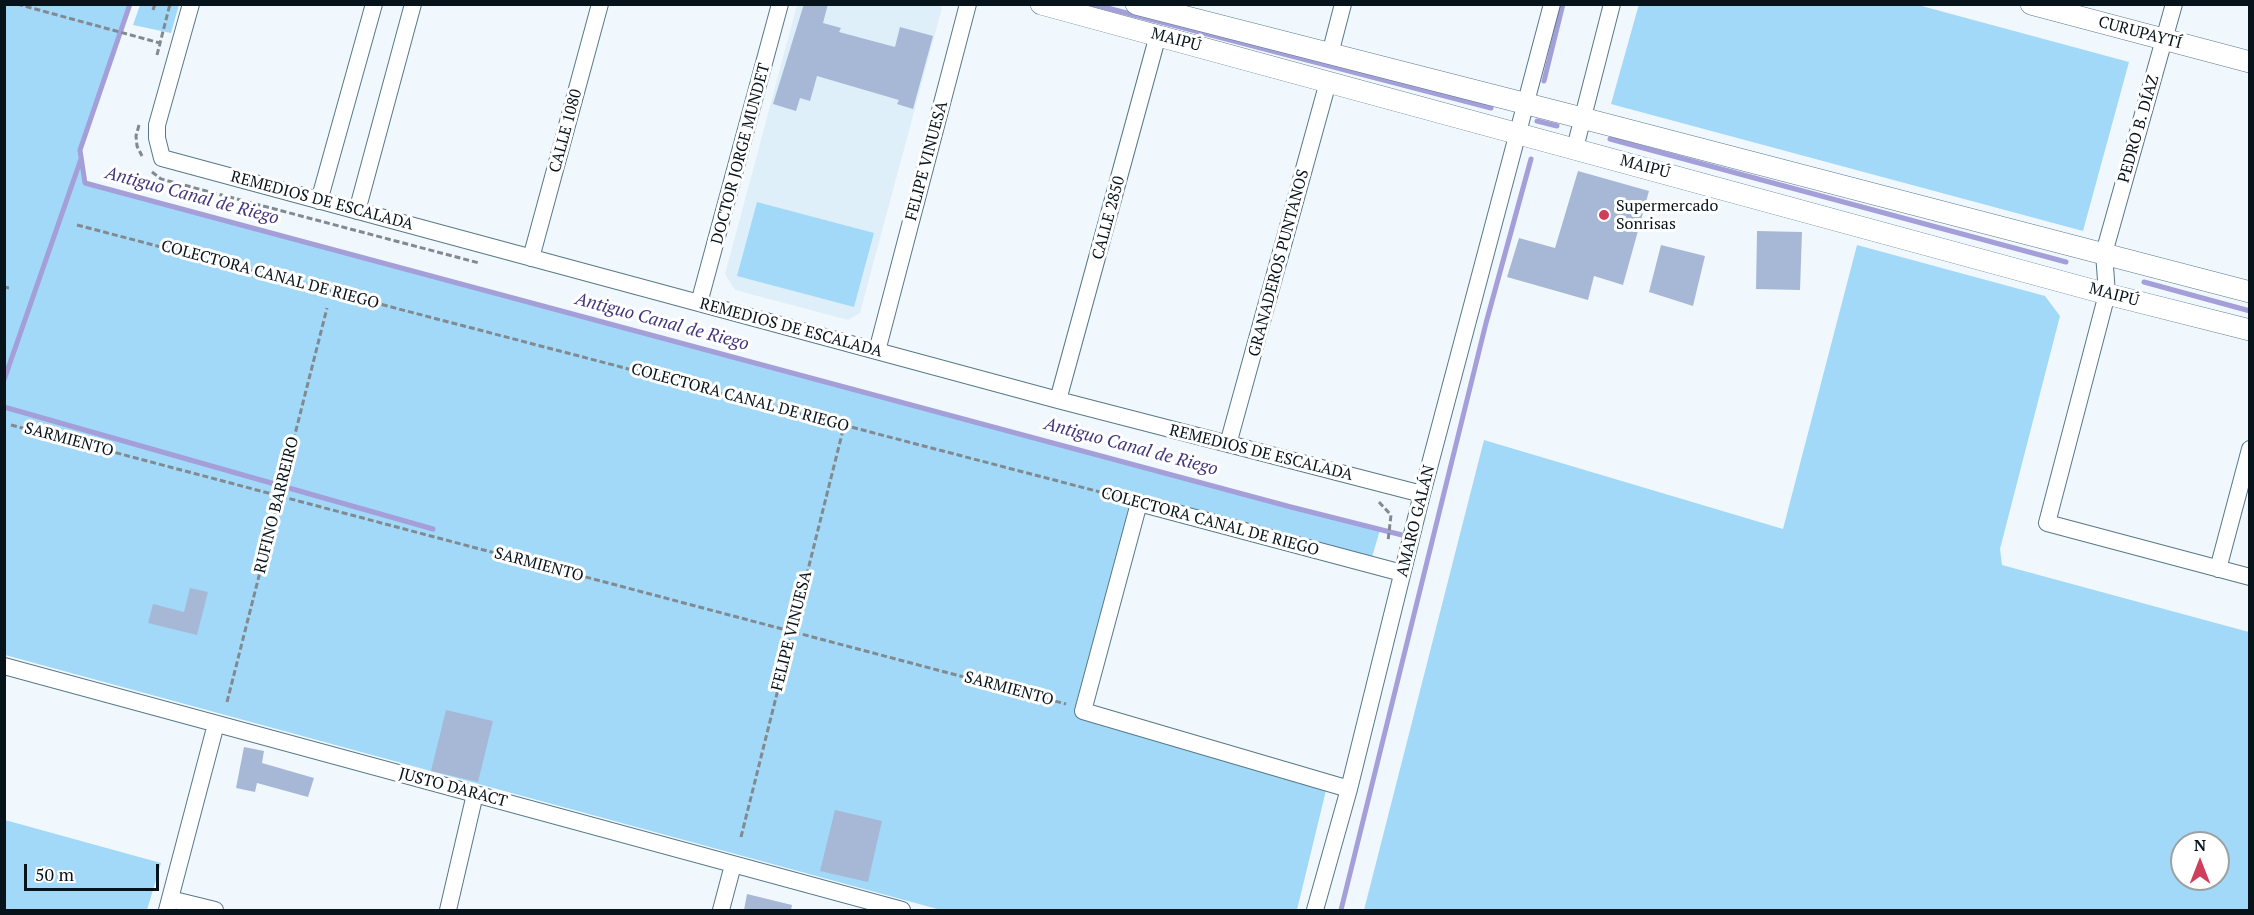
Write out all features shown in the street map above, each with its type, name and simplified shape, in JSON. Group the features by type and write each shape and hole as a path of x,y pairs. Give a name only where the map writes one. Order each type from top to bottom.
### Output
{"street":[{"name":"REMEDIOS DE ESCALADA","path":"191,4 157,125 157,138 162,158 1058,400 1422,494"},
{"path":"319,201 374,4"},
{"path":"357,211 413,4"},
{"name":"CALLE 1080","path":"531,258 600,4"},
{"name":"DOCTOR JORGE MUNDET","path":"699,303 780,4"},
{"name":"FELIPE VINUESA","path":"877,351 968,4"},
{"name":"MAIPÚ","path":"1041,4 2107,294 2250,330"},
{"name":"MAIPÚ","path":"1136,4 1160,8 2250,292"},
{"path":"1330,54 1343,4"},
{"path":"1526,103 1552,4"},
{"path":"1575,148 1612,4"},
{"name":"CURUPAYTÍ","path":"2031,4 2250,62"},
{"name":"PEDRO B. DÍAZ","path":"2104,253 2174,4"},
{"name":"CALLE 2850","path":"1058,400 1158,35"},
{"name":"GRANADEROS PUNTANOS","path":"1228,444 1328,82"},
{"name":"AMARO GALÁN","path":"1315,910 1526,103"},
{"path":"2104,253 2107,294 2047,523 2250,577"},
{"path":"2218,569 2250,449"},
{"path":"1139,503 1083,711 1348,789"},
{"name":"COLECTORA CANAL DE RIEGO","path":"1139,503 1402,573"},
{"name":"JUSTO DARACT","path":"4,666 902,910"},
{"path":"215,910 168,905 216,724"},
{"path":"448,910 475,794"},
{"path":"721,910 733,865"}],"path":[{"path":"17,4 160,43"},
{"path":"153,10 154,4"},
{"name":"COLECTORA CANAL DE RIEGO","path":"77,225 1139,503"},
{"name":"RUFINO BARREIRO","path":"227,702 327,308"},
{"name":"SARMIENTO","path":"11,425 1066,704"},
{"name":"FELIPE VINUESA","path":"741,837 844,426"},
{"path":"1388,541 1390,524"}],"shaded area":[{"path":"1639,4 1918,5 2129,62 2083,231 1611,104"},
{"path":"4,5 130,5 80,149 85,183 734,359 1380,530 1370,564 1139,503 1083,710 1328,782 1297,910 941,910 5,655"},
{"path":"140,5 179,5 171,33 133,25"},
{"path":"797,5 940,5 942,8 860,313 848,320 735,290 725,274"},
{"path":"757,202 874,233 854,307 737,276"},
{"path":"1857,245 2045,296 2060,316 2000,549 2002,565 2249,632 2249,910 1364,910 1484,440 1783,529"},
{"path":"5,820 161,863 147,910 5,910"}],"building":[{"path":"804,4 828,4 823,23 841,28 839,32 895,47 900,27 933,36 913,109 897,104 899,100 817,76 810,101 800,98 796,111 773,104"},
{"name":"Supermercado Sonrisas","path":"1578,171 1649,191 1623,285 1594,276 1588,300 1507,277 1519,238 1555,248"},
{"path":"1757,231 1802,232 1800,290 1756,289"},
{"path":"1661,245 1705,256 1693,306 1649,292"},
{"path":"190,588 208,592 197,635 148,623 153,604 184,612"},
{"path":"446,710 493,721 478,782 431,771"},
{"path":"244,747 264,751 262,763 314,778 308,797 257,783 255,792 236,788"},
{"path":"835,810 882,821 868,882 820,871"},
{"path":"747,894 792,905 791,910 744,910"}],"waterway":[{"name":"Antiguo Canal de Riego","path":"130,4 80,150 85,183 1410,537"},
{"path":"1092,4 1491,108"},
{"path":"1544,81 1563,4"},
{"path":"1537,121 1557,126"},
{"path":"1610,139 2066,262"},
{"path":"4,380 81,159"},
{"path":"1341,910 1486,323 1531,159"},
{"path":"2144,282 2250,311"},
{"path":"4,407 433,529"}],"place":[{"name":"Supermercado Sonrisas","path":"1604,215"}]}
